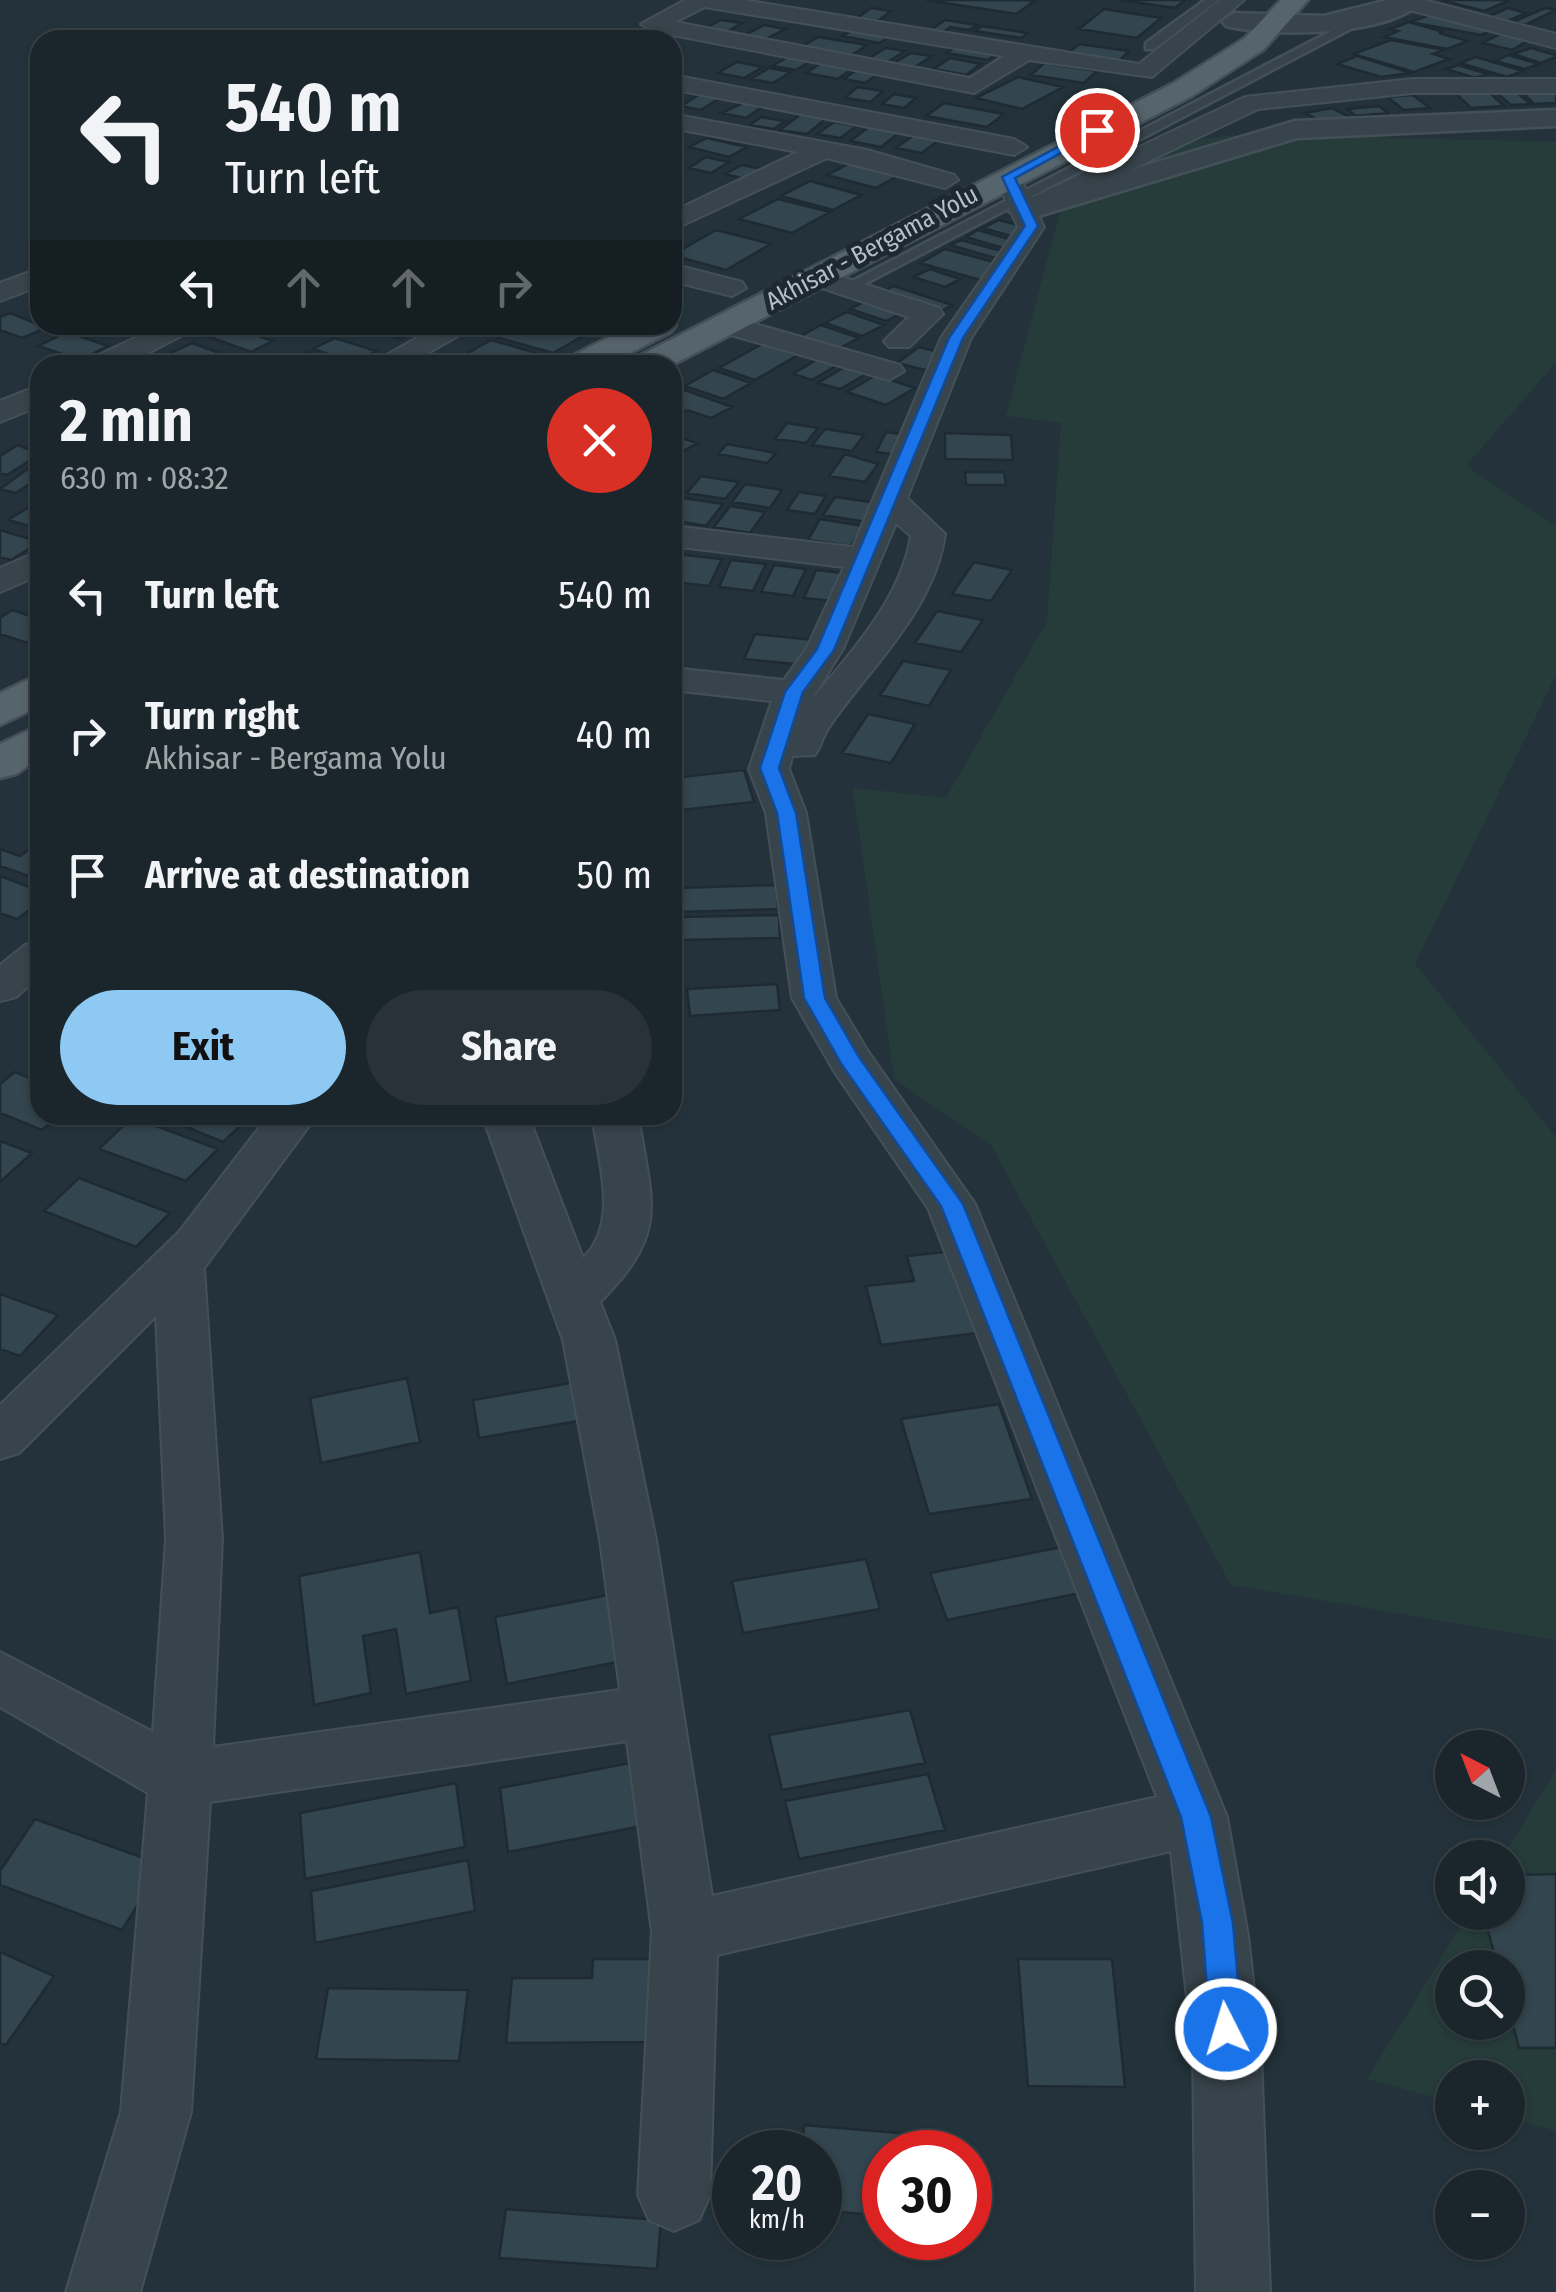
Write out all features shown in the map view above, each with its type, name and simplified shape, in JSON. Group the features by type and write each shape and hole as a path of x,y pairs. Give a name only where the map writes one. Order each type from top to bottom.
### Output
{"main road":[{"name":"Akhisar - Bergama Yolu","path":"668,355 816,276 1016,183 1182,90 1254,44 1263,9"},
{"name":"Akhisar - Bergama Yolu","path":"682,313 946,180 1016,183"},
{"name":"Akhisar - Bergama Yolu","path":"600,355 639,335"},
{"path":"0,712 30,693"},
{"path":"0,764 30,744"}],"street":[{"path":"663,30 652,24 703,0 1020,55 1144,72 1176,50 1263,9 1348,12 1378,0"},
{"path":"1263,9 1356,22 1408,1 1556,41"},
{"path":"682,37 974,86 1020,55"},
{"path":"1140,45 1176,50"},
{"path":"1510,83 1556,58"},
{"path":"682,85 1016,183 1295,130 1556,118"},
{"path":"1016,183 1254,102 1413,86 1556,86"},
{"path":"682,123 825,150 946,180"},
{"path":"682,217 825,150"},
{"path":"1016,183 1032,226 956,338 825,650 794,692 769,768 786,813 814,998 850,1060 952,1204 1196,1817 1217,1923 1234,2135 1233,2292"},
{"path":"682,189 721,199"},
{"path":"682,275 732,288"},
{"path":"816,276 929,314 899,341"},
{"path":"0,292 30,280"},
{"path":"727,325 888,371"},
{"path":"122,355 166,335"},
{"path":"404,355 442,335"},
{"path":"11,424 30,404"},
{"path":"786,813 807,730 870,650 928,552 928,534 890,500"},
{"path":"682,537 865,559"},
{"path":"0,582 30,566"},
{"path":"682,681 794,692"},
{"path":"0,987 30,962"},
{"path":"0,1438 179,1262 286,1125"},
{"path":"510,1125 589,1340 628,1540 684,1932 674,2196"},
{"path":"575,1296 614,1258 630,1220 616,1125"},
{"path":"103,2292 156,2112 194,1539 179,1262"},
{"path":"0,1677 180,1779 653,1711"},
{"path":"684,1932 1196,1817"}],"lane":[{"path":"1140,45 1212,0"},
{"path":"848,287 1016,183 1356,22"}],"green space":[{"path":"1247,134 1556,142 1556,362 1466,466 1556,526 1556,675 1415,964 1556,1137 1556,1640 1231,1585 991,1145 894,1079 853,788 946,798 1047,621 1061,423 1006,416 1064,197 1191,140"},
{"path":"1556,1770 1556,2131 1525,2123 1525,2060 1435,2060 1435,2097 1367,2079 1435,1968 1435,2040 1525,2040 1525,1950 1446,1950 1459,1930 1525,1930 1525,1840 1513,1840"}],"building":[{"path":"926,0 1025,0 1035,1 1016,14"},
{"path":"1121,0 1185,0 1175,8"},
{"path":"1441,0 1511,0 1484,11"},
{"path":"871,8 891,11 878,21 857,18"},
{"path":"1508,8 1526,13 1508,21 1489,16"},
{"path":"1545,8 1556,10 1525,25 1513,22"},
{"path":"1104,9 1161,18 1137,38 1079,29"},
{"path":"1440,11 1500,28 1481,35 1410,22"},
{"path":"720,20 742,23 725,33 703,30"},
{"path":"945,20 977,25 969,30 950,27 941,34 929,31"},
{"path":"1409,22 1468,41 1447,49 1384,37 1398,31 1390,29"},
{"path":"764,25 785,29 766,39 745,35"},
{"path":"982,26 1028,33 1021,38 975,31"},
{"path":"855,29 892,36 879,43 842,36"},
{"path":"1504,32 1533,38 1512,50 1483,43"},
{"path":"818,37 867,45 852,55 803,46"},
{"path":"1391,40 1444,50 1433,54 1449,59 1414,72 1353,54"},
{"path":"1079,44 1129,51 1119,61 1068,53"},
{"path":"957,46 998,53 988,60 946,53"},
{"path":"886,48 905,51 888,62 869,58"},
{"path":"1531,48 1556,57 1541,63 1513,54"},
{"path":"911,53 932,56 915,67 894,63"},
{"path":"1508,55 1539,64 1525,69 1495,61"},
{"path":"1357,56 1411,73 1381,77 1337,64"},
{"path":"788,57 811,61 796,70 772,66"},
{"path":"1476,57 1523,71 1507,77 1460,63"},
{"path":"950,58 981,64 966,75 934,69"},
{"path":"737,62 763,67 744,78 718,73"},
{"path":"821,63 853,68 838,79 806,73"},
{"path":"1044,63 1097,71 1084,83 1031,75"},
{"path":"1458,65 1488,74 1475,78 1446,69"},
{"path":"769,68 791,72 773,83 751,79"},
{"path":"858,69 880,73 865,83 844,79"},
{"path":"1018,77 1063,87 1022,109 976,98"},
{"path":"857,87 883,91 871,102 845,98"},
{"path":"1512,88 1530,104 1511,105 1492,89"},
{"path":"1518,88 1556,89 1556,103 1534,104"},
{"path":"1487,90 1504,106 1471,108 1454,92"},
{"path":"700,94 720,98 701,110 682,105"},
{"path":"894,94 916,98 904,108 882,104"},
{"path":"1413,95 1430,108 1404,110 1387,97"},
{"path":"745,102 765,105 746,118 721,113"},
{"path":"944,103 1004,114 987,127 926,116"},
{"path":"1379,106 1388,113 1356,116 1347,109"},
{"path":"1332,108 1349,117 1323,122 1305,113"},
{"path":"802,113 828,117 807,134 780,130"},
{"path":"761,117 785,121 774,129 750,125"},
{"path":"834,122 857,126 840,138 817,134"},
{"path":"869,127 900,132 881,147 850,141"},
{"path":"914,135 940,139 922,153 896,148"},
{"path":"707,138 747,147 729,157 689,147"},
{"path":"706,157 729,162 711,173 689,168"},
{"path":"858,159 907,171 876,188 827,175"},
{"path":"742,165 762,169 745,179 725,174"},
{"path":"810,181 861,195 833,210 781,196"},
{"path":"778,199 830,212 792,233 739,219"},
{"path":"999,220 1022,226 1014,237 983,228"},
{"path":"716,230 771,244 726,270 682,258 682,249"},
{"path":"978,230 1015,241 1006,249 966,237"},
{"path":"961,240 1005,252 999,259 950,245"},
{"path":"945,249 1001,264 984,281 920,263"},
{"path":"930,269 960,279 945,287 913,277"},
{"path":"894,286 952,305 935,315 876,295"},
{"path":"872,298 908,310 886,321 850,309"},
{"path":"847,312 884,325 862,336 825,323"},
{"path":"10,313 30,321 30,335 22,338 0,330 0,317"},
{"path":"821,325 859,338 834,351 797,338"},
{"path":"61,335 76,335 108,346 90,355 65,355 38,346"},
{"path":"255,335 273,341 251,352 207,336"},
{"path":"500,335 585,335 553,353 496,337"},
{"path":"335,338 376,351 369,355 331,355 313,349"},
{"path":"491,340 544,355 469,355 466,354"},
{"path":"192,343 225,355 166,355"},
{"path":"762,344 798,355 755,380 719,368"},
{"path":"919,347 946,354 925,370 897,363"},
{"path":"821,357 841,363 812,380 793,374"},
{"path":"846,366 868,373 840,389 818,383"},
{"path":"713,370 751,383 723,399 685,386"},
{"path":"876,375 915,388 886,405 847,392"},
{"path":"682,389 732,407 711,418 687,410 682,413"},
{"path":"787,423 818,428 806,443 775,439"},
{"path":"825,429 864,435 852,451 812,445"},
{"path":"886,432 908,435 898,455 876,452"},
{"path":"945,433 1011,435 1013,460 945,459"},
{"path":"682,438 697,443 682,452"},
{"path":"727,444 776,453 767,463 718,454"},
{"path":"18,445 30,450 30,460 7,475 0,473 0,456"},
{"path":"845,454 878,464 865,482 829,476"},
{"path":"30,467 30,484 16,493 0,489"},
{"path":"965,472 1004,472 1006,485 966,485"},
{"path":"701,476 739,482 725,499 687,493"},
{"path":"745,484 782,490 770,508 732,502"},
{"path":"799,492 826,496 815,514 787,510"},
{"path":"835,497 878,503 866,522 823,515"},
{"path":"682,500 723,504 706,526 682,522"},
{"path":"730,506 765,512 750,533 714,527"},
{"path":"30,508 30,526 8,520"},
{"path":"820,519 863,526 851,546 808,540"},
{"path":"0,530 30,539 30,548 11,560 0,557"},
{"path":"682,555 722,559 709,586 682,583"},
{"path":"731,560 766,564 753,591 719,587"},
{"path":"974,562 1012,570 991,601 952,594"},
{"path":"774,565 806,569 793,596 761,592"},
{"path":"816,570 853,574 842,602 804,598"},
{"path":"12,610 30,616 30,644 0,634 0,618"},
{"path":"937,611 983,620 961,652 915,643"},
{"path":"755,634 814,640 805,665 744,659"},
{"path":"903,661 951,670 929,706 880,695"},
{"path":"868,714 915,724 891,763 842,753"},
{"path":"744,770 754,802 682,810 682,777"},
{"path":"0,849 20,856 30,851 30,876 0,866"},
{"path":"0,876 30,887 30,909 17,919 0,913"},
{"path":"776,885 778,909 682,912 682,888"},
{"path":"779,915 780,938 682,940 682,917"},
{"path":"777,984 780,1010 690,1016 687,989"},
{"path":"15,1072 30,1078 30,1125 48,1125 42,1130 0,1113 0,1084"},
{"path":"124,1125 154,1125 218,1149 186,1181 99,1149"},
{"path":"181,1125 241,1125 223,1142"},
{"path":"0,1141 32,1153 0,1182"},
{"path":"79,1178 170,1213 136,1247 44,1211"},
{"path":"963,1250 986,1332 881,1345 866,1286 914,1281 907,1256"},
{"path":"0,1294 58,1315 20,1356 0,1349"},
{"path":"407,1378 420,1442 321,1463 310,1398"},
{"path":"582,1381 590,1419 479,1438 473,1400"},
{"path":"999,1404 1032,1499 929,1514 901,1419"},
{"path":"1062,1547 1080,1593 947,1620 930,1573"},
{"path":"420,1552 430,1613 458,1607 471,1681 406,1694 396,1629 363,1636 371,1693 314,1705 299,1576"},
{"path":"866,1559 880,1609 743,1633 732,1581"},
{"path":"608,1595 622,1661 507,1684 495,1617"},
{"path":"910,1710 925,1763 782,1790 769,1735"},
{"path":"656,1758 668,1821 508,1852 500,1788"},
{"path":"928,1774 945,1830 799,1859 785,1801"},
{"path":"456,1783 465,1847 305,1879 300,1813"},
{"path":"35,1819 163,1865 122,1930 0,1885 0,1871"},
{"path":"468,1860 475,1911 315,1943 311,1891"},
{"path":"1556,1874 1556,2048 1519,2048 1517,2040 1525,2040 1525,1950 1493,1950 1488,1930 1525,1930 1525,1875"},
{"path":"0,1952 54,1976 6,2045 0,2043"},
{"path":"593,1959 665,1959 662,2042 506,2043 512,1978 592,1978"},
{"path":"1018,1959 1112,1959 1125,2087 1028,2086"},
{"path":"328,1988 468,1990 459,2061 316,2059"},
{"path":"804,2125 863,2130 862,2214 842,2212 842,2130 803,2130"},
{"path":"506,2209 661,2220 657,2269 499,2258"}],"route":[{"path":"1097,130 1008,177 1032,226 956,338 825,650 794,692 769,768 786,813 814,998 850,1060 952,1204 1196,1817 1217,1923 1226,2029"}]}
